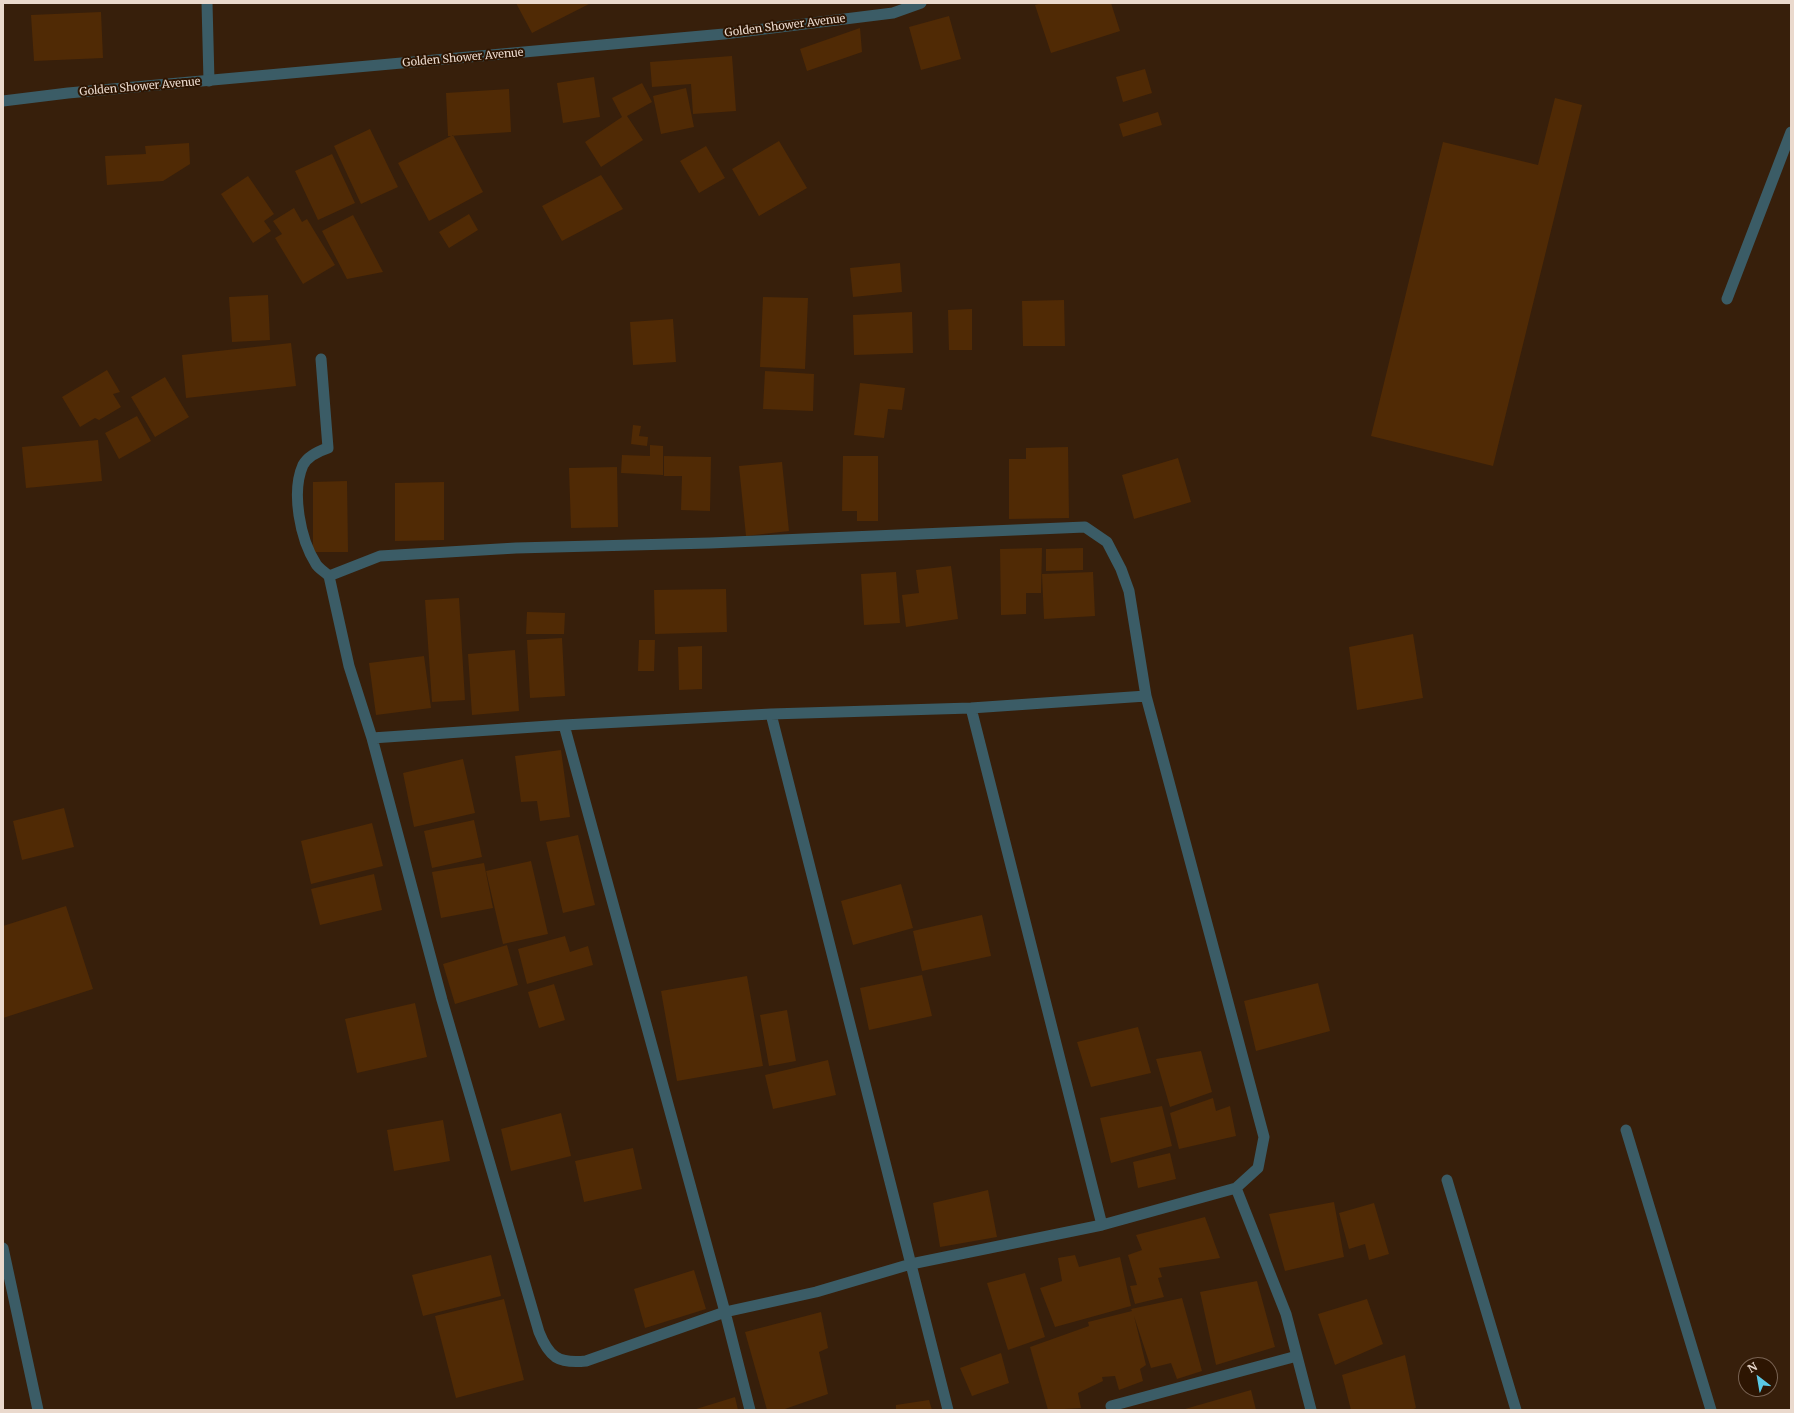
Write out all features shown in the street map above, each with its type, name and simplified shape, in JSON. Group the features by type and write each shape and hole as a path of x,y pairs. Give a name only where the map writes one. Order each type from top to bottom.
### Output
{"street":[{"path":"207,3 209,82"},
{"name":"Golden Shower Avenue","path":"3,101 68,93 209,82 724,34 893,13 921,3"},
{"path":"1727,299 1791,132"},
{"path":"321,360 328,448 314,454 304,464 298,486 299,519 316,565 329,576 349,666 372,738 442,1000 539,1332 546,1348 559,1360 572,1363 586,1361 725,1312 816,1292 911,1264 1102,1225 1236,1188 1258,1168 1264,1137 1146,696 1129,591 1121,570 1107,542 1086,527 710,543 516,548 380,556 329,576"},
{"path":"372,738 564,725 771,714 971,708 1146,696"},
{"path":"971,708 1102,1225"},
{"path":"771,714 948,1410"},
{"path":"564,725 725,1312 750,1410"},
{"path":"1626,1130 1711,1410"},
{"path":"1447,1180 1516,1410"},
{"path":"1236,1188 1286,1314 1311,1410"},
{"path":"3,1248 8,1263 38,1410"},
{"path":"1111,1406 1297,1356"}],"building":[{"path":"516,3 591,3 532,33"},
{"path":"1042,3 1111,3 1120,31 1051,53 1035,5"},
{"path":"101,12 103,58 34,61 31,15"},
{"path":"949,16 961,59 921,70 909,27"},
{"path":"860,28 862,52 807,71 800,49"},
{"path":"732,56 736,111 693,114 691,84 652,87 650,62"},
{"path":"1145,69 1152,93 1123,102 1116,77"},
{"path":"594,77 600,117 563,123 557,83"},
{"path":"642,83 652,102 627,116 643,140 601,167 585,142 622,117 612,98"},
{"path":"686,88 694,127 661,134 653,96"},
{"path":"509,89 511,132 448,136 446,93"},
{"path":"1555,98 1582,105 1493,466 1371,436 1443,142 1538,165"},
{"path":"1158,112 1162,125 1123,137 1119,124"},
{"path":"370,129 398,187 361,204 334,146"},
{"path":"453,135 483,192 429,221 398,163"},
{"path":"779,141 807,188 759,216 732,169"},
{"path":"189,143 190,164 163,181 107,185 105,156 146,154 145,146"},
{"path":"706,146 725,178 699,193 680,161"},
{"path":"332,154 355,203 318,220 295,171"},
{"path":"601,175 623,209 562,241 542,206"},
{"path":"248,176 274,214 264,221 271,231 253,243 221,194"},
{"path":"294,208 302,222 307,219 335,265 303,284 275,238 282,234 273,221"},
{"path":"469,214 478,230 449,248 439,232"},
{"path":"353,215 383,272 347,279 322,231"},
{"path":"900,263 902,292 853,297 850,268"},
{"path":"268,295 270,340 232,342 229,297"},
{"path":"763,297 808,298 805,369 760,367"},
{"path":"1064,300 1065,346 1023,346 1022,301"},
{"path":"972,309 972,350 949,350 948,310"},
{"path":"912,312 913,353 854,355 853,315"},
{"path":"673,319 676,362 633,365 630,322"},
{"path":"291,343 296,386 186,398 182,355"},
{"path":"107,370 120,392 113,394 121,407 99,420 95,418 80,427 62,397"},
{"path":"765,371 814,374 813,411 763,409"},
{"path":"165,377 189,417 155,437 131,397"},
{"path":"860,383 905,388 902,410 888,409 884,438 854,435"},
{"path":"137,416 151,441 119,459 105,433"},
{"path":"633,425 641,426 639,436 648,437 647,446 631,444"},
{"path":"98,440 102,481 26,488 22,447"},
{"path":"650,445 663,446 663,475 621,473 622,455 650,456"},
{"path":"1068,447 1069,518 1009,519 1009,459 1026,459 1026,448"},
{"path":"664,456 711,457 710,511 681,510 682,476 664,476"},
{"path":"843,456 878,456 878,521 857,521 857,511 842,511"},
{"path":"1178,458 1191,502 1134,519 1122,475"},
{"path":"782,462 789,531 746,536 739,466"},
{"path":"617,467 618,527 571,528 569,468"},
{"path":"347,481 348,552 313,552 313,482"},
{"path":"444,482 444,540 395,541 395,483"},
{"path":"1042,548 1041,593 1026,593 1026,614 1001,615 1000,549"},
{"path":"1083,548 1083,570 1046,571 1046,549"},
{"path":"951,566 958,619 906,627 902,595 919,593 916,570"},
{"path":"896,572 900,623 864,625 861,574"},
{"path":"1093,572 1095,616 1044,619 1042,574"},
{"path":"726,589 727,632 655,634 654,590"},
{"path":"459,598 465,700 432,702 425,600"},
{"path":"527,612 565,613 564,634 526,634"},
{"path":"1413,634 1423,698 1357,710 1349,647"},
{"path":"562,638 565,696 530,698 527,640"},
{"path":"639,640 655,640 654,671 638,671"},
{"path":"702,646 702,689 679,690 678,647"},
{"path":"515,650 519,711 472,715 468,654"},
{"path":"424,656 431,708 376,715 369,663"},
{"path":"561,750 570,817 540,821 537,801 521,802 515,756"},
{"path":"463,759 475,813 414,827 403,773"},
{"path":"64,808 74,847 22,860 13,821"},
{"path":"474,820 482,857 432,868 424,831"},
{"path":"372,823 383,866 311,884 301,841"},
{"path":"578,835 595,905 563,913 546,842"},
{"path":"531,861 548,934 503,944 486,871"},
{"path":"484,863 493,908 441,918 432,872"},
{"path":"374,874 382,910 320,925 311,889"},
{"path":"901,884 913,928 853,945 841,901"},
{"path":"66,906 93,989 3,1018 3,926"},
{"path":"982,915 991,956 922,971 913,931"},
{"path":"565,936 570,952 588,946 593,965 527,984 518,949"},
{"path":"507,945 518,985 455,1004 443,964"},
{"path":"922,975 932,1016 869,1030 860,988"},
{"path":"747,976 763,1066 677,1081 661,991"},
{"path":"1318,983 1330,1031 1256,1051 1244,1001"},
{"path":"554,984 565,1020 539,1028 528,992"},
{"path":"415,1003 427,1057 357,1073 345,1019"},
{"path":"787,1010 796,1061 769,1066 760,1015"},
{"path":"1138,1027 1151,1073 1091,1087 1077,1042"},
{"path":"1201,1051 1212,1092 1170,1107 1156,1059"},
{"path":"828,1060 836,1095 773,1109 765,1075"},
{"path":"1213,1098 1216,1111 1230,1106 1236,1136 1179,1149 1170,1113"},
{"path":"1162,1106 1172,1146 1111,1163 1100,1118"},
{"path":"561,1113 571,1156 511,1171 501,1129"},
{"path":"443,1120 450,1161 394,1171 387,1130"},
{"path":"633,1148 642,1189 584,1202 575,1161"},
{"path":"1170,1153 1176,1179 1138,1188 1133,1162"},
{"path":"988,1190 997,1237 940,1247 933,1203"},
{"path":"1334,1202 1344,1257 1285,1271 1269,1214"},
{"path":"1374,1203 1389,1254 1369,1260 1365,1244 1349,1249 1339,1213"},
{"path":"1205,1217 1220,1258 1159,1268 1162,1277 1158,1278 1164,1297 1135,1304 1130,1286 1137,1285 1128,1255 1142,1250 1136,1235"},
{"path":"491,1255 501,1296 423,1316 412,1275"},
{"path":"1075,1255 1079,1267 1120,1257 1131,1306 1055,1327 1040,1288 1062,1281 1058,1258"},
{"path":"694,1270 706,1309 645,1328 634,1289"},
{"path":"1025,1273 1045,1337 1008,1350 987,1283"},
{"path":"1257,1281 1275,1347 1216,1365 1200,1292"},
{"path":"1182,1298 1202,1371 1177,1379 1171,1363 1151,1368 1134,1316 1146,1365 1140,1369 1143,1381 1119,1390 1115,1376 1102,1377 1103,1381 1078,1393 1081,1408 1048,1410 1030,1347 1089,1326 1088,1322 1132,1311 1131,1309"},
{"path":"504,1299 524,1380 456,1398 435,1316"},
{"path":"1367,1299 1383,1344 1335,1365 1318,1314"},
{"path":"821,1312 828,1348 819,1352 828,1394 782,1410 767,1410 745,1332"},
{"path":"1001,1353 1009,1383 972,1396 960,1368"},
{"path":"1405,1355 1416,1408 1411,1410 1351,1410 1342,1375"},
{"path":"1251,1390 1256,1410 1185,1410 1185,1409"},
{"path":"735,1397 738,1410 693,1410"},
{"path":"929,1400 932,1410 896,1410 896,1405"}]}
